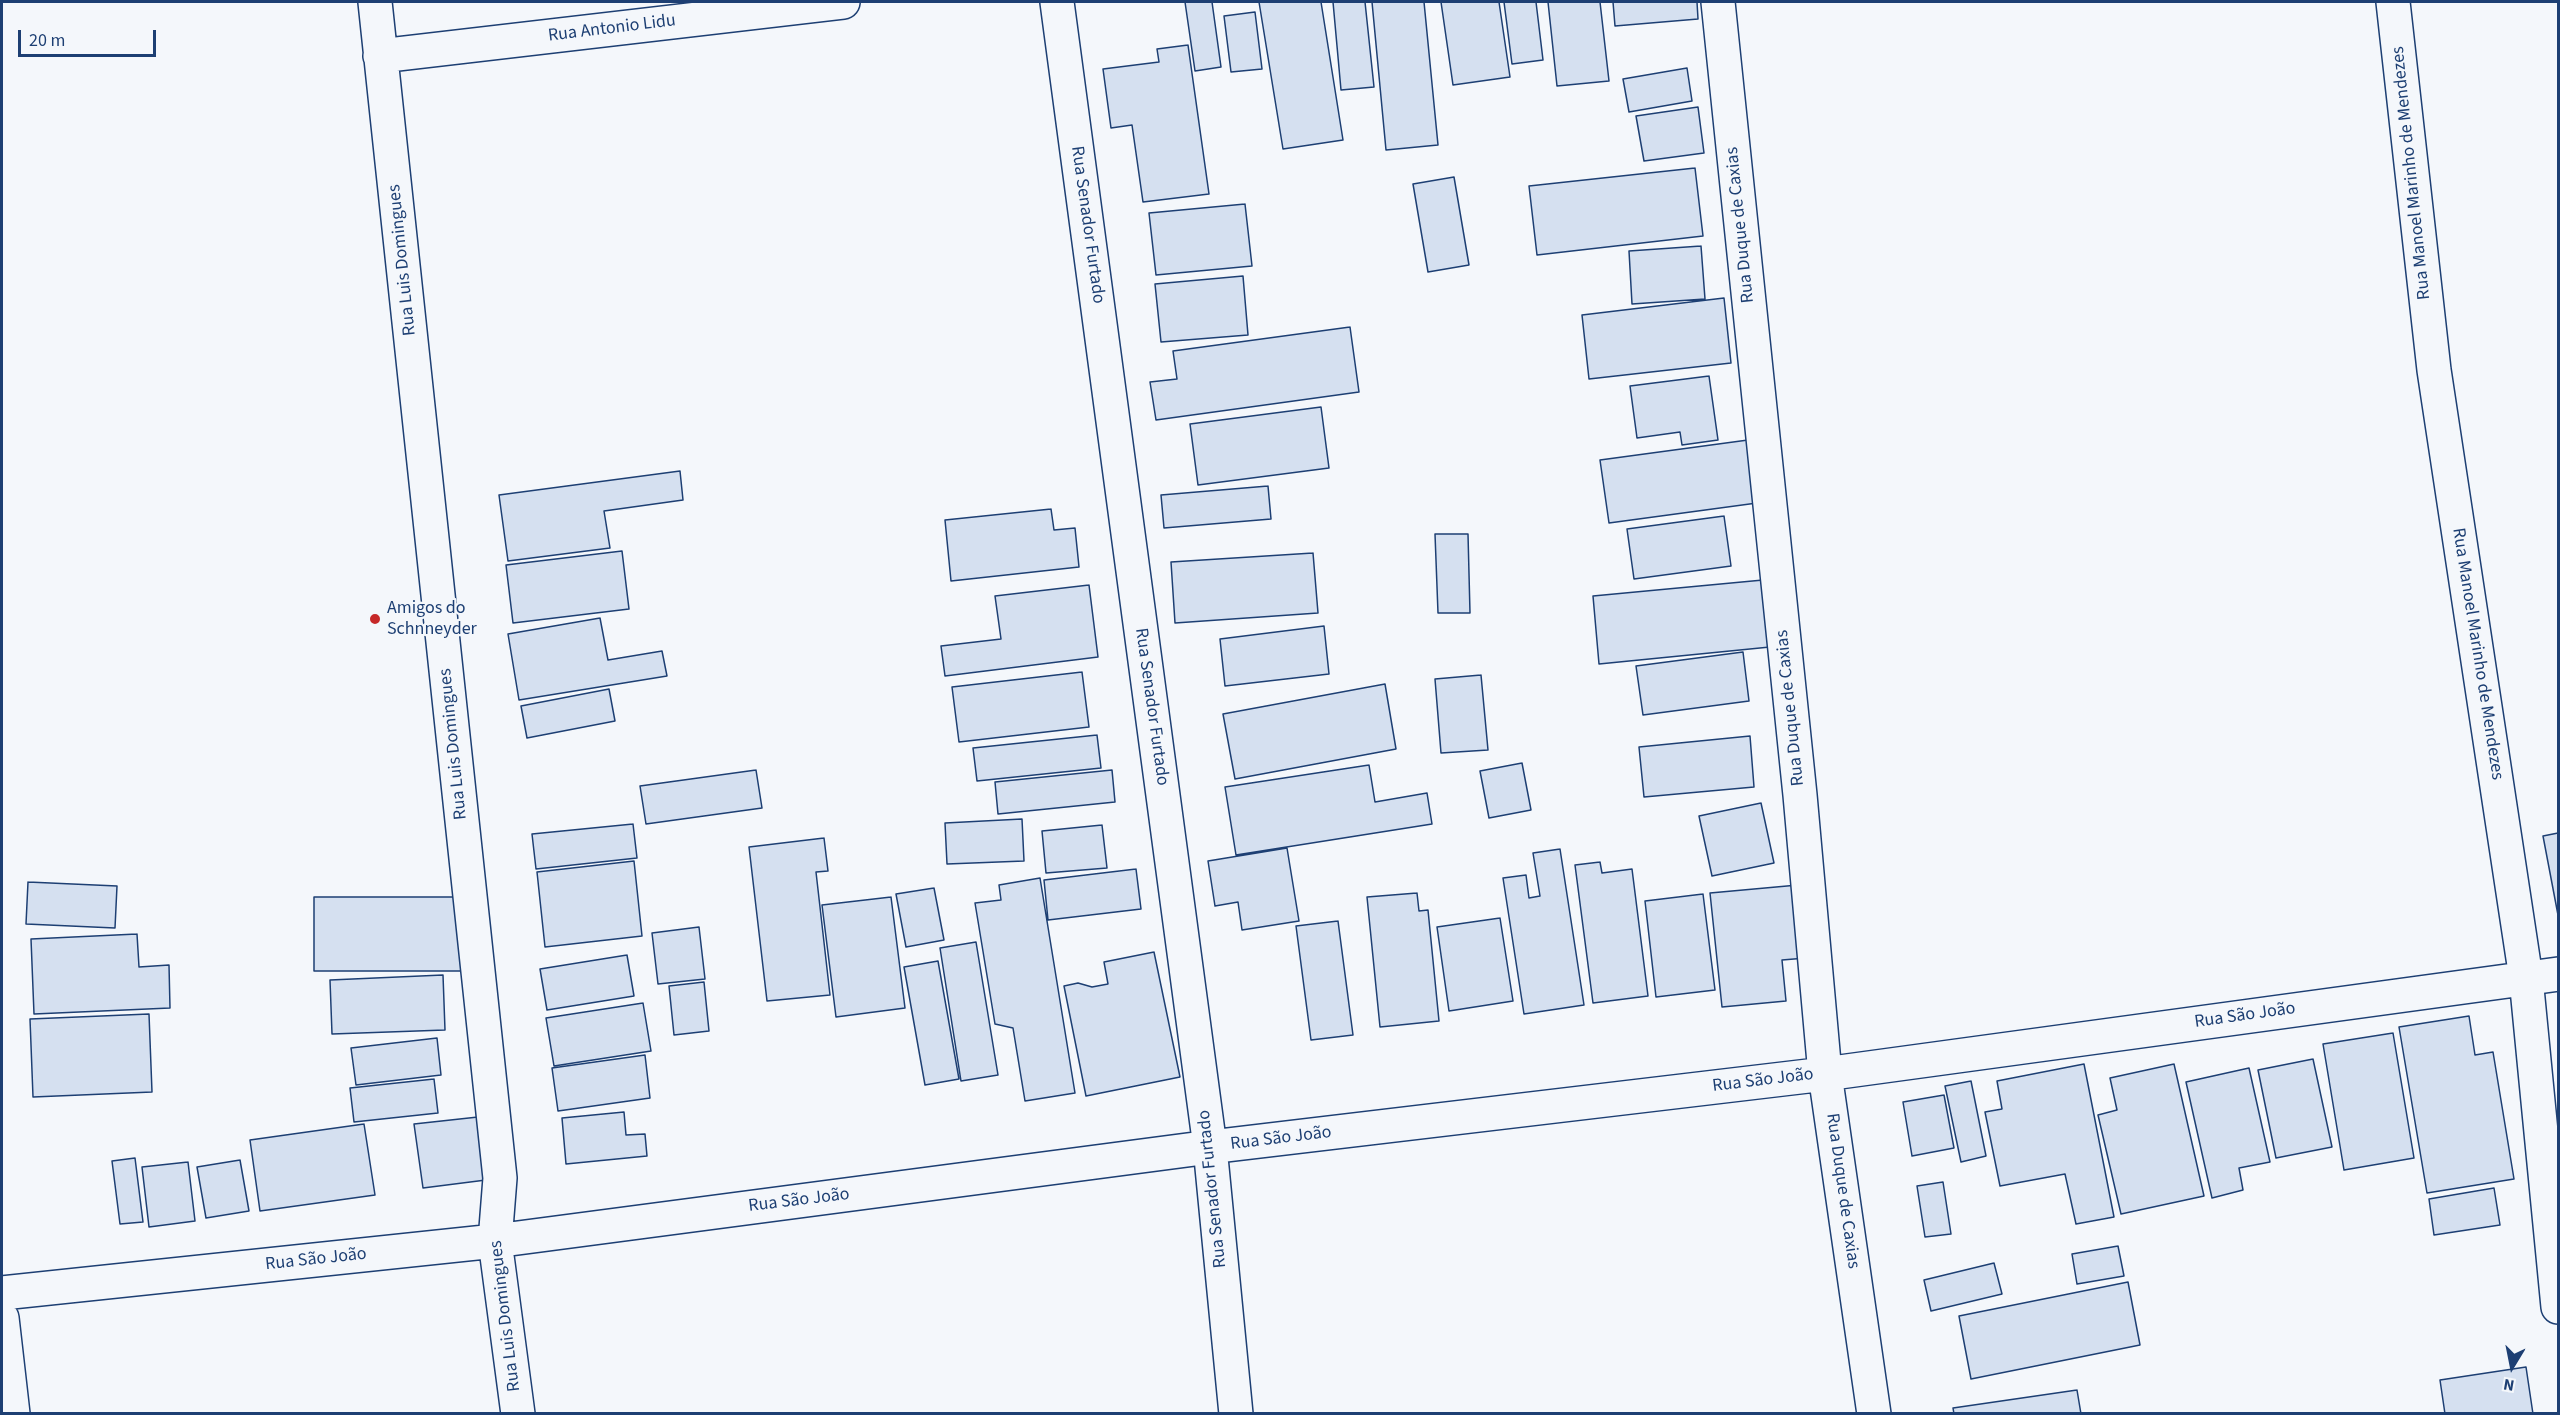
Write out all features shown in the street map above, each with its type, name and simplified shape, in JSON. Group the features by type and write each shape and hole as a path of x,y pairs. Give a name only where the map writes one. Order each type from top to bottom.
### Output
{"street":[{"name":"Rua Luis Domingues","path":"375,2 500,1178 495,1241 518,1413"},
{"name":"Rua Antonio Lidu","path":"380,56 843,2"},
{"name":"Rua Senador Furtado","path":"1057,2 1210,1147 1236,1413"},
{"name":"Rua Duque de Caxias","path":"1718,2 1800,795 1825,1074 1874,1413"},
{"name":"Rua Manoel Marinho de Mendezes","path":"2393,2 2434,370 2526,978 2559,1307"},
{"name":"Rua São João","path":"2,1293 495,1241 1210,1147 1825,1074 2559,974"},
{"path":"2,1318 13,1413"}],"building":[{"path":"1185,2 1212,2 1221,67 1195,71"},
{"path":"1259,2 1321,2 1343,140 1283,149"},
{"path":"1333,2 1365,2 1374,87 1341,90"},
{"path":"1372,2 1424,2 1438,145 1386,150"},
{"path":"1441,2 1499,2 1510,77 1453,85"},
{"path":"1504,2 1536,2 1543,60 1512,64"},
{"path":"1548,2 1600,2 1609,81 1557,86"},
{"path":"1613,2 1697,2 1698,19 1615,26"},
{"path":"1255,12 1262,69 1231,72 1224,16"},
{"path":"1188,45 1209,194 1143,202 1132,125 1111,128 1103,69 1159,62 1157,49"},
{"path":"1687,68 1692,101 1629,112 1623,79"},
{"path":"1698,107 1704,153 1644,161 1636,116"},
{"path":"1695,168 1703,236 1537,255 1529,186"},
{"path":"1454,177 1469,265 1428,272 1413,184"},
{"path":"1245,204 1252,266 1156,275 1149,213"},
{"path":"1701,246 1705,299 1632,304 1629,251"},
{"path":"1243,276 1248,335 1161,342 1155,284"},
{"path":"1724,298 1731,363 1589,379 1582,315"},
{"path":"1350,327 1359,392 1156,420 1150,382 1177,379 1173,351"},
{"path":"1709,376 1718,440 1682,445 1680,432 1637,438 1630,386"},
{"path":"1321,407 1329,468 1198,485 1190,424"},
{"path":"1748,440 1757,503 1609,523 1600,460"},
{"path":"680,471 683,500 604,511 610,548 508,561 499,495"},
{"path":"1268,486 1271,519 1164,528 1161,495"},
{"path":"1051,509 1054,530 1075,528 1079,567 951,581 945,520"},
{"path":"1724,516 1731,566 1634,579 1627,529"},
{"path":"1435,534 1468,534 1470,613 1438,613"},
{"path":"622,551 629,609 513,623 506,565"},
{"path":"1313,553 1318,613 1175,623 1171,562"},
{"path":"1763,580 1770,647 1599,664 1593,596"},
{"path":"1089,585 1098,657 945,676 941,646 1001,639 995,596"},
{"path":"600,618 608,660 662,651 667,676 519,700 508,634"},
{"path":"1324,626 1329,674 1225,686 1220,639"},
{"path":"1743,652 1749,701 1643,715 1636,666"},
{"path":"1082,672 1089,727 959,742 952,687"},
{"path":"1481,675 1488,750 1441,753 1435,679"},
{"path":"1385,684 1396,749 1235,779 1223,714"},
{"path":"609,689 615,721 527,738 521,706"},
{"path":"1097,735 1101,768 977,781 973,748"},
{"path":"1750,736 1754,787 1644,797 1639,747"},
{"path":"1522,763 1531,810 1489,818 1480,771"},
{"path":"1369,765 1375,802 1427,793 1432,824 1236,855 1225,787"},
{"path":"756,770 762,808 646,824 640,786"},
{"path":"1112,770 1115,802 998,814 995,782"},
{"path":"1761,803 1774,863 1712,876 1699,816"},
{"path":"1022,819 1024,861 947,864 945,823"},
{"path":"633,824 637,858 536,869 532,834"},
{"path":"1102,825 1107,868 1046,873 1042,831"},
{"path":"2558,833 2558,915 2543,836"},
{"path":"824,838 828,871 816,872 830,995 767,1001 749,847"},
{"path":"1287,848 1299,921 1242,930 1238,902 1215,906 1208,861"},
{"path":"1560,849 1584,1005 1524,1014 1503,878 1526,875 1529,898 1540,896 1533,853"},
{"path":"634,861 642,936 545,947 537,872"},
{"path":"1600,862 1602,873 1632,869 1648,996 1593,1003 1575,865"},
{"path":"1136,869 1141,909 1048,920 1044,880"},
{"path":"1040,878 1075,1093 1025,1101 1013,1028 995,1024 975,903 1001,900 999,885"},
{"path":"28,882 117,886 115,928 26,924"},
{"path":"1798,885 1806,958 1782,960 1786,1001 1722,1007 1710,893"},
{"path":"934,888 944,940 906,947 896,894"},
{"path":"1417,893 1419,911 1428,910 1439,1021 1380,1027 1367,897"},
{"path":"1703,894 1715,990 1656,997 1645,901"},
{"path":"314,897 464,897 465,971 314,971"},
{"path":"891,897 905,1008 836,1017 822,905"},
{"path":"1500,918 1513,1001 1449,1011 1437,927"},
{"path":"1338,921 1353,1035 1311,1040 1296,926"},
{"path":"699,927 705,979 658,984 652,933"},
{"path":"137,934 139,967 169,965 170,1008 34,1014 31,939"},
{"path":"976,942 998,1075 961,1081 940,948"},
{"path":"1154,952 1180,1077 1086,1096 1064,986 1078,983 1092,987 1108,984 1104,962"},
{"path":"627,955 634,996 547,1010 540,969"},
{"path":"938,961 959,1079 925,1085 904,967"},
{"path":"443,975 445,1030 332,1034 330,980"},
{"path":"704,982 709,1031 674,1035 669,986"},
{"path":"643,1003 651,1051 554,1066 546,1018"},
{"path":"149,1014 152,1092 33,1097 30,1019"},
{"path":"2469,1016 2475,1055 2493,1052 2514,1179 2427,1193 2399,1027"},
{"path":"2393,1033 2414,1158 2344,1170 2323,1044"},
{"path":"437,1038 441,1075 356,1085 351,1048"},
{"path":"645,1055 650,1098 558,1111 552,1068"},
{"path":"2313,1059 2332,1147 2276,1158 2258,1070"},
{"path":"2084,1064 2114,1217 2076,1224 2065,1174 2000,1186 1985,1112 2002,1109 1997,1081"},
{"path":"2174,1064 2204,1196 2121,1214 2098,1115 2117,1110 2110,1078"},
{"path":"2249,1068 2270,1162 2239,1168 2243,1190 2212,1198 2186,1082"},
{"path":"434,1079 438,1113 354,1122 350,1088"},
{"path":"1971,1081 1986,1156 1961,1162 1945,1086"},
{"path":"1944,1095 1954,1148 1912,1156 1903,1102"},
{"path":"624,1112 626,1135 645,1134 647,1156 566,1164 562,1118"},
{"path":"478,1117 486,1180 423,1188 414,1124"},
{"path":"364,1124 375,1195 260,1211 250,1140"},
{"path":"135,1158 143,1222 120,1224 112,1161"},
{"path":"240,1160 249,1211 206,1218 197,1167"},
{"path":"188,1162 195,1221 149,1227 142,1167"},
{"path":"1943,1182 1951,1234 1925,1237 1917,1186"},
{"path":"2494,1188 2500,1225 2434,1235 2429,1199"},
{"path":"2118,1246 2124,1276 2077,1284 2072,1254"},
{"path":"1994,1263 2002,1294 1931,1311 1924,1280"},
{"path":"2128,1282 2140,1345 1971,1379 1959,1316"},
{"path":"2526,1367 2533,1414 2445,1414 2440,1380"},
{"path":"2077,1390 2081,1414 1954,1414 1953,1408"}],"place":[{"name":"Amigos do Schnneyder","path":"375,619"}]}
